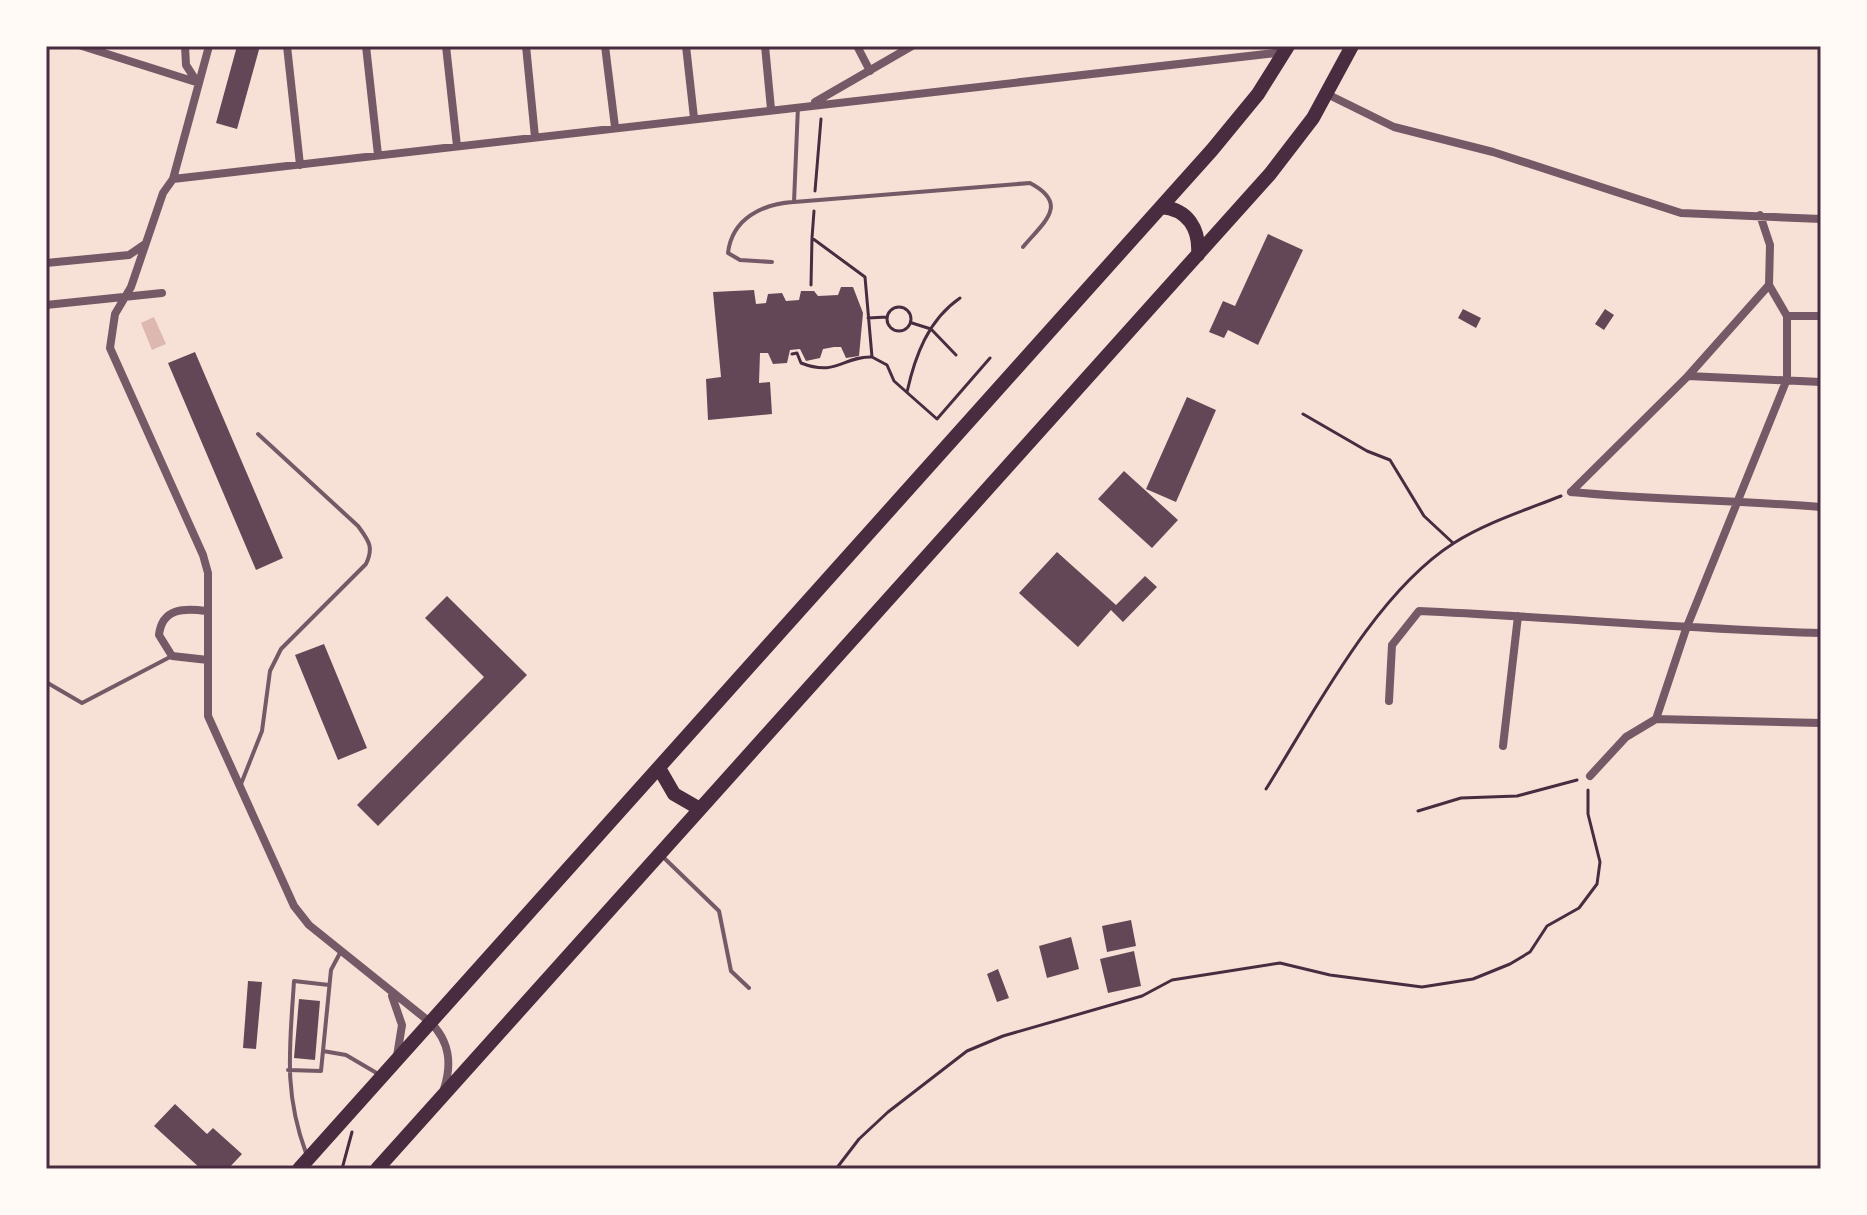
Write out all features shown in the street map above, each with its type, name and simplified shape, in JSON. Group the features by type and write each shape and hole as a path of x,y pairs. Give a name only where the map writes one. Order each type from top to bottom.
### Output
{"main road":[{"path":"377,1169 1293,147 1327,94 1352,46"},
{"path":"304,1164 1243,114 1286,49"},
{"path":"1161,207 1176,210 1188,218 1198,235 1198,255"},
{"path":"659,768 674,794 700,809"}],"street":[{"path":"82,46 199,83"},
{"path":"185,46 186,65 199,83"},
{"path":"209,46 173,179 163,193 131,287 123,297 110,332 110,348 203,555 208,573 208,716 294,906 309,925 431,1023 448,1050 447,1078 441,1098"},
{"path":"287,46 300,165"},
{"path":"366,46 378,155"},
{"path":"446,46 457,146"},
{"path":"526,46 535,137"},
{"path":"605,46 615,127"},
{"path":"686,46 694,118"},
{"path":"765,46 771,109"},
{"path":"857,46 870,71"},
{"path":"811,104 912,46"},
{"path":"173,179 1286,49"},
{"path":"1327,94 1394,127 1493,152 1681,213 1821,219"},
{"path":"1656,719 1686,629 1787,379 1787,316 1769,285 1770,245 1760,215"},
{"path":"46,263 129,255 146,244"},
{"path":"1571,492 1688,376 1769,285"},
{"path":"46,305 162,293"},
{"path":"1787,316 1821,316"},
{"path":"1688,376 1821,382"},
{"path":"1571,492 1666,501 1737,500 1821,507"},
{"path":"206,611 177,609 164,619 159,635 166,651 172,656 208,660"},
{"path":"1389,701 1392,645 1419,611 1686,629 1821,633"},
{"path":"1503,746 1518,616"},
{"path":"1590,776 1626,737 1656,719 1821,723"},
{"path":"389,992 402,1025 396,1061"}],"lane":[{"path":"794,202 798,106"},
{"path":"772,262 740,260 728,253 729,240 743,223 768,204 1030,183 1045,191 1052,203 1051,214 1023,247"},
{"path":"240,786 262,731 270,671 281,649 366,564 371,550 371,543 358,526 258,434"},
{"path":"46,682 82,703 172,656"},
{"path":"660,854 719,911 731,971 749,988"},
{"path":"288,1070 321,1071 331,970 341,951"},
{"path":"304,1164 292,1116 288,1070 294,981 329,985"},
{"path":"322,1051 346,1055 382,1077"}],"path":[{"path":"811,285 821,103"},
{"path":"812,238 865,277 872,357"},
{"path":"907,392 912,367 931,329 960,298"},
{"path":"868,318 887,317 895,308 903,309 910,322 931,329 956,355"},
{"path":"887,317 888,324 896,331 903,330 910,322"},
{"path":"792,354 797,353 801,363 815,368 836,368 863,356 872,357 887,365 894,381 937,419 990,358"},
{"path":"1303,414 1367,451 1390,460 1424,516 1453,543"},
{"path":"1266,789 1363,636 1397,595 1453,543 1571,492"},
{"path":"836,1169 859,1139 888,1112 967,1051 1003,1036 1142,996 1172,980 1280,963 1330,975 1422,987 1473,979 1530,952 1547,926 1579,908 1601,874 1586,800 1590,776 1532,793 1461,798 1418,811"},
{"path":"339,1124 354,1133 342,1169"}],"shaded area":[{"path":"154,317 166,344 152,350 141,323"}],"building":[{"path":"237,46 260,46 237,129 216,123"},
{"path":"1268,234 1303,250 1258,345 1228,330 1224,338 1209,332 1223,301 1235,306"},
{"path":"841,287 853,287 863,313 859,356 846,358 841,347 834,347 823,349 820,358 806,361 800,349 790,350 787,363 773,364 768,353 760,353 759,383 770,382 772,414 708,420 706,379 721,377 713,292 754,290 756,304 766,303 768,294 782,293 786,301 799,300 801,291 814,291 818,296 838,295"},
{"path":"1463,309 1481,318 1476,328 1458,318"},
{"path":"1605,309 1614,315 1604,330 1595,324"},
{"path":"195,352 283,558 256,570 168,363"},
{"path":"1187,397 1216,410 1176,502 1146,489"},
{"path":"1124,471 1178,520 1152,548 1098,499"},
{"path":"1057,552 1116,605 1145,576 1157,587 1123,622 1111,610 1078,647 1019,593"},
{"path":"447,596 527,675 378,826 357,805 484,677 425,618"},
{"path":"324,644 367,748 338,760 295,655"},
{"path":"1131,920 1136,946 1107,952 1102,926"},
{"path":"1071,937 1079,969 1047,978 1039,946"},
{"path":"1134,951 1141,986 1108,993 1100,959"},
{"path":"998,969 1009,998 997,1002 987,974"},
{"path":"248,981 262,982 256,1049 243,1048"},
{"path":"299,999 320,1001 315,1060 294,1058"},
{"path":"175,1104 207,1134 213,1128 242,1154 228,1169 201,1169 154,1126"}]}
